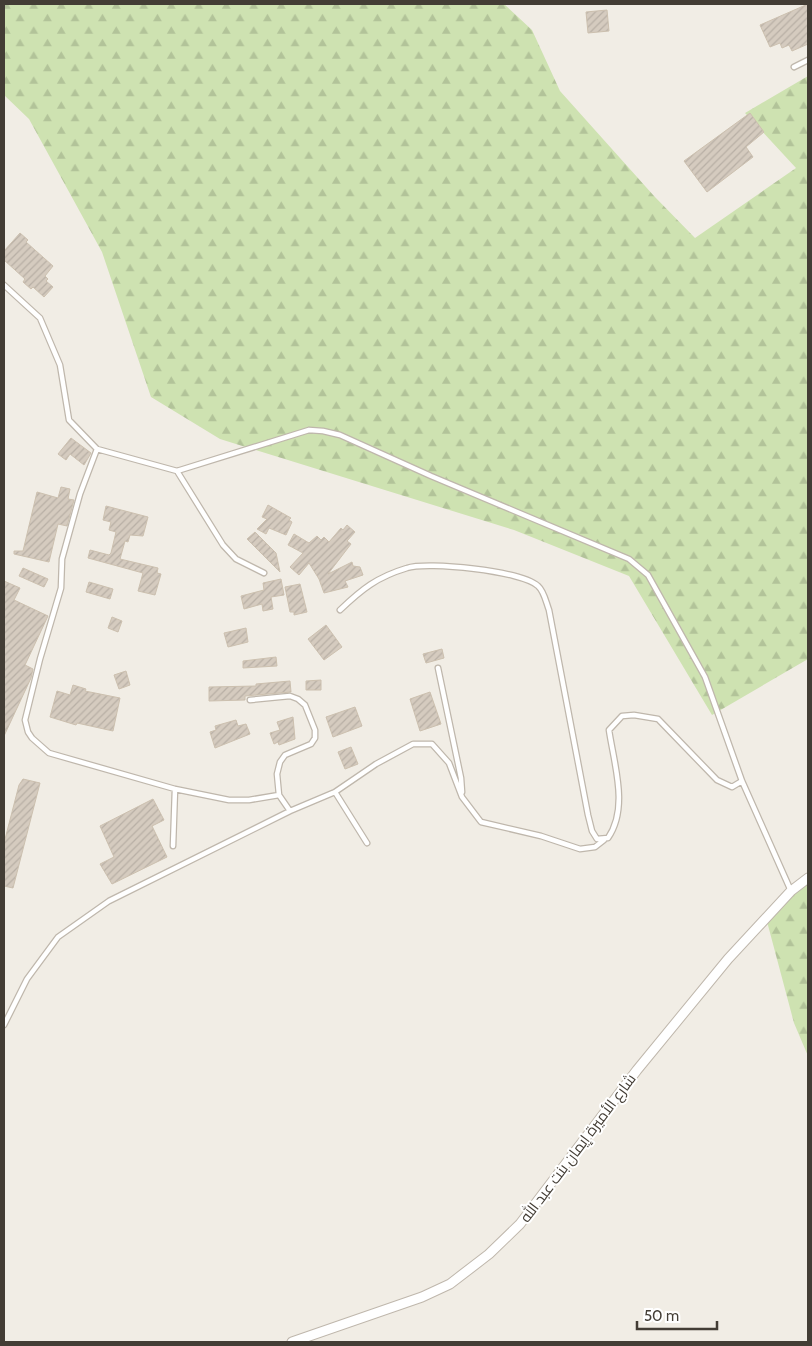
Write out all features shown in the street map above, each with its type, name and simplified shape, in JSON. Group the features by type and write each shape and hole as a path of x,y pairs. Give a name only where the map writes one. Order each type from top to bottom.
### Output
{"street":[{"name":"شارع الأميرة إيمان بنت عبد الله","path":"292,1342 422,1297 450,1284 489,1254 520,1224 637,1070 728,959 791,890 808,878"}],"lane":[{"path":"794,66 808,60"},
{"path":"4,285 40,318 60,365 69,420 97,449 176,471 309,430 340,435 431,476 629,559 648,574 705,677 742,781 791,890"},
{"path":"97,449 80,494 62,559 61,588 40,659 25,720 32,738 49,753 175,789 229,800 249,800 279,795"},
{"path":"176,471 223,545 236,559 264,574"},
{"path":"340,610 375,580 409,567 428,564 516,575 537,585 549,610 592,831 598,839 604,839"},
{"path":"438,668 461,778 462,798"},
{"path":"250,700 290,696 298,699 305,705 315,730 311,744 282,757 277,774 279,795 290,811"},
{"path":"4,1025 26,979 58,938 109,901 290,811 335,792 376,764 413,744 432,744 449,763 462,798 481,822 541,836 580,849 595,847 608,838 614,826 619,796 609,730 622,716 634,715 658,718 717,780 732,787 742,781"},
{"path":"173,846 175,789"},
{"path":"335,792 367,843"}],"green space":[{"path":"4,4 504,4 532,30 560,91 654,196 695,238 796,168 745,113 808,76 808,659 712,715 629,576 514,530 220,439 151,397 102,252 29,119 4,95"},
{"path":"808,876 808,1056 794,1023 765,914"}],"building":[{"path":"808,4 808,44 792,51 789,45 782,48 780,43 770,47 760,25"},
{"path":"607,10 609,31 588,33 586,12"},
{"path":"750,113 764,132 746,147 753,157 707,192 684,161"},
{"path":"20,233 28,240 26,242 53,266 45,276 48,279 46,281 53,287 44,297 33,287 31,289 23,282 25,279 4,260 4,251"},
{"path":"71,438 91,453 84,465 70,454 66,460 58,454"},
{"path":"61,487 70,489 68,499 74,500 67,526 58,524 49,562 14,554 14,551 23,551 37,492 58,498"},
{"path":"268,505 291,518 289,520 292,522 286,535 269,528 266,534 257,529 267,519 262,517"},
{"path":"106,506 148,517 143,536 130,535 128,542 125,541 120,559 158,568 157,573 161,574 155,595 138,591 143,573 88,558 90,550 109,555 111,553 116,532 109,530 111,522 103,520"},
{"path":"347,525 355,532 347,541 351,544 328,574 352,562 353,566 360,567 363,575 345,581 348,587 324,593 319,579 309,563 299,575 290,567 303,553 288,545 294,534 309,543 317,536 321,540 324,537 329,542 341,528 343,530"},
{"path":"255,532 276,553 280,572 247,539"},
{"path":"23,568 48,579 44,587 19,576"},
{"path":"281,579 284,595 271,597 273,609 263,611 262,604 244,609 241,596 264,590 263,583"},
{"path":"4,581 20,588 14,600 48,616 25,665 33,669 31,678 4,736"},
{"path":"89,582 113,589 110,599 86,592"},
{"path":"300,584 307,612 294,615 294,612 290,612 285,587"},
{"path":"112,617 122,621 118,632 108,628"},
{"path":"326,625 342,647 324,660 308,639"},
{"path":"246,628 248,642 228,647 224,633"},
{"path":"442,649 444,658 426,663 423,654"},
{"path":"276,657 277,666 243,668 243,661"},
{"path":"126,671 130,685 119,689 114,675"},
{"path":"321,680 321,690 306,690 306,681"},
{"path":"290,681 291,692 245,696 245,700 209,701 209,687 256,686 256,684"},
{"path":"73,685 86,689 85,691 120,698 113,731 77,723 76,725 50,717 57,691 70,695"},
{"path":"430,692 441,724 420,731 410,699"},
{"path":"355,707 362,726 333,737 326,717"},
{"path":"293,717 295,739 279,745 278,742 274,744 270,733 280,730 277,722"},
{"path":"236,720 238,726 246,724 250,734 215,748 210,732 216,730 215,726"},
{"path":"351,747 358,764 345,769 338,752"},
{"path":"23,779 40,783 13,888 4,886 4,843 19,785"},
{"path":"153,799 164,820 152,826 167,857 112,884 100,864 114,857 100,826"}]}
